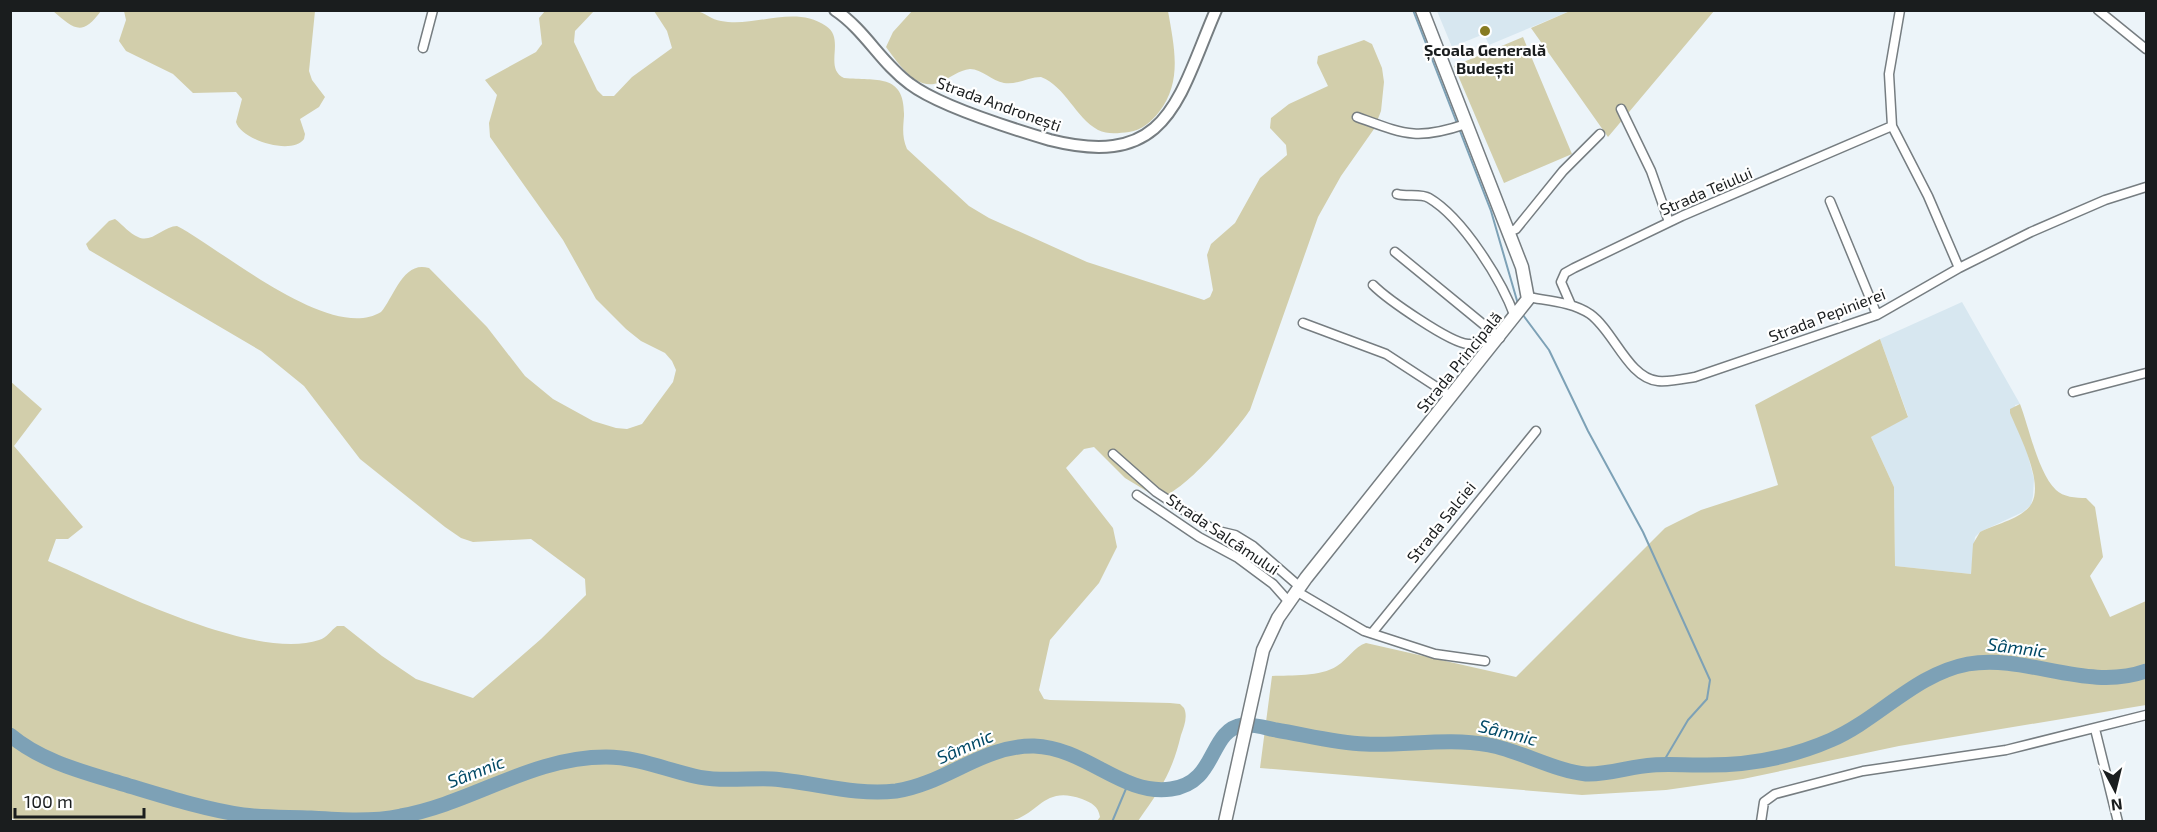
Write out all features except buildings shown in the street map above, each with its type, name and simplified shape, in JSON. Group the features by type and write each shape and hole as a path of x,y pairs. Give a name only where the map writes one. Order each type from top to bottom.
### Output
{"main road":[{"path":"1422,10 1465,125 1512,231 1522,267 1527,299"},
{"name":"Strada Principală","path":"1225,822 1263,650 1295,593 1500,338 1527,299"}],"street":[{"path":"423,48 433,10"},
{"name":"Strada Andronești","path":"835,10 856,26 901,77 922,91 1050,140 1066,144 1102,146 1142,139 1168,117 1180,96 1216,10"},
{"path":"1900,10 1889,74 1892,126 1915,169 1959,268"},
{"path":"2098,10 2146,50"},
{"path":"1621,109 1651,171 1669,222"},
{"path":"1357,117 1412,135 1437,134 1465,125"},
{"name":"Strada Teiului","path":"1571,305 1561,282 1565,273 1669,222 1892,126"},
{"path":"1512,231 1563,171 1600,134"},
{"name":"Strada Pepinierei","path":"1527,299 1571,305 1602,324 1643,377 1658,381 1709,374 1877,315 1959,268 2084,209 2146,187"},
{"path":"1397,194 1428,197 1452,217 1497,276 1516,316"},
{"path":"1830,201 1877,315"},
{"path":"1395,252 1500,338"},
{"path":"1373,285 1385,296 1456,341 1473,345 1500,338"},
{"path":"1304,323 1386,354 1452,397"},
{"path":"2073,393 2146,373"},
{"name":"Strada Salciei","path":"1372,633 1536,431"},
{"path":"1113,454 1156,492 1214,530 1235,536 1253,546 1295,593 1372,633 1435,654 1485,662"},
{"name":"Strada Salcâmului","path":"1137,495 1199,537 1238,558 1273,584 1295,593"},
{"path":"1761,822 1764,802 1775,794 1863,771 2006,750 2146,716"},
{"path":"2096,729 2118,822"}],"shaded area":[{"path":"53,11 101,11 88,24 78,28"},
{"path":"124,11 315,11 309,71 312,80 325,97 319,107 300,119 305,134 304,139 298,144 289,146 267,144 257,140 240,129 236,122 242,99 236,92 193,93 173,74 126,51 119,41 126,20"},
{"path":"545,11 594,11 575,31 574,42 597,90 603,96 614,96 632,77 672,48 667,31 654,11 696,11 718,20 734,22 788,17 814,20 832,32 835,46 834,61 838,73 844,78 887,82 900,92 903,102 903,133 907,149 969,206 989,218 1087,262 1204,300 1210,297 1213,290 1207,255 1211,244 1235,223 1260,178 1287,155 1286,145 1270,128 1271,118 1289,104 1328,86 1317,63 1318,56 1364,40 1372,44 1382,68 1384,82 1381,111 1374,129 1341,176 1318,217 1250,410 1243,420 1208,461 1181,486 1158,498 1125,478 1094,447 1084,449 1066,468 1113,528 1117,547 1099,583 1050,640 1039,690 1044,699 1050,700 1170,703 1180,704 1184,708 1185,722 1174,760 1159,790 1138,821 1097,821 1100,817 1094,805 1068,796 1049,799 1026,815 1005,822 17,821 10,817 10,381 42,409 14,446 83,527 68,539 56,539 48,561 183,619 258,641 292,644 319,640 337,626 344,626 416,679 473,698 541,639 586,595 585,579 531,539 473,542 461,538 445,527 360,459 304,386 261,351 89,250 86,244 109,221 115,219 132,234 143,239 177,226 277,290 306,305 334,315 359,318 381,312 400,281 412,269 429,268 487,327 525,376 553,399 593,421 616,428 627,429 642,424 673,382 676,370 672,361 665,353 641,341 626,329 596,299 563,240 490,137 489,123 497,95 485,80 536,52 542,44 539,18"},
{"path":"912,11 1168,11 1175,63 1171,88 1159,112 1146,125 1134,131 1114,133 1102,132 1090,124 1057,88 1041,77 1004,83 970,69 958,72 940,82 924,83 909,75 886,47 893,32"},
{"name":"Școala Generală Budești","path":"1437,11 1570,11 1489,45 1484,34 1452,47"},
{"path":"1570,11 1714,11 1608,137 1531,28"},
{"path":"1523,37 1572,154 1504,183 1454,66"},
{"path":"1962,302 2020,404 2015,405 2034,479 2031,505 2023,512 1980,532 1975,537 1971,574 1895,566 1894,487 1871,437 1908,416 1880,339"},
{"path":"1880,339 1908,417 1871,437 1894,487 1895,566 1971,574 1973,544 1980,532 2013,518 2030,506 2035,486 2033,473 2025,447 2010,413 2010,409 2020,404 2039,461 2050,482 2062,494 2086,498 2095,507 2103,557 2090,576 2110,617 2146,601 2146,705 1899,746 1743,779 1666,790 1582,795 1260,768 1272,676 1306,675 1330,670 1366,643 1516,677 1665,528 1701,510 1778,485 1755,405"}],"waterway":[{"path":"1413,10 1491,211 1518,304"},
{"path":"1523,315 1549,350 1588,431 1643,532 1710,680 1707,699 1688,720 1662,764"},
{"name":"Sâmnic","path":"10,735 36,752 64,765 183,802 260,817 368,820 427,810 552,764 606,757 640,761 704,778 772,779 880,792 914,787 998,752 1015,747 1034,746 1071,755 1136,786 1171,789 1186,785 1197,777 1224,736 1232,729 1243,725 1354,743 1458,742 1489,745 1562,769 1586,774 1653,765 1732,764 1783,756 1831,740 1865,721 1931,677 1968,664 1990,662 2012,664 2102,677 2124,676 2146,671"},
{"path":"1112,822 1128,784"}],"place":[{"name":"Școala Generală Budești","path":"1485,31"}]}
